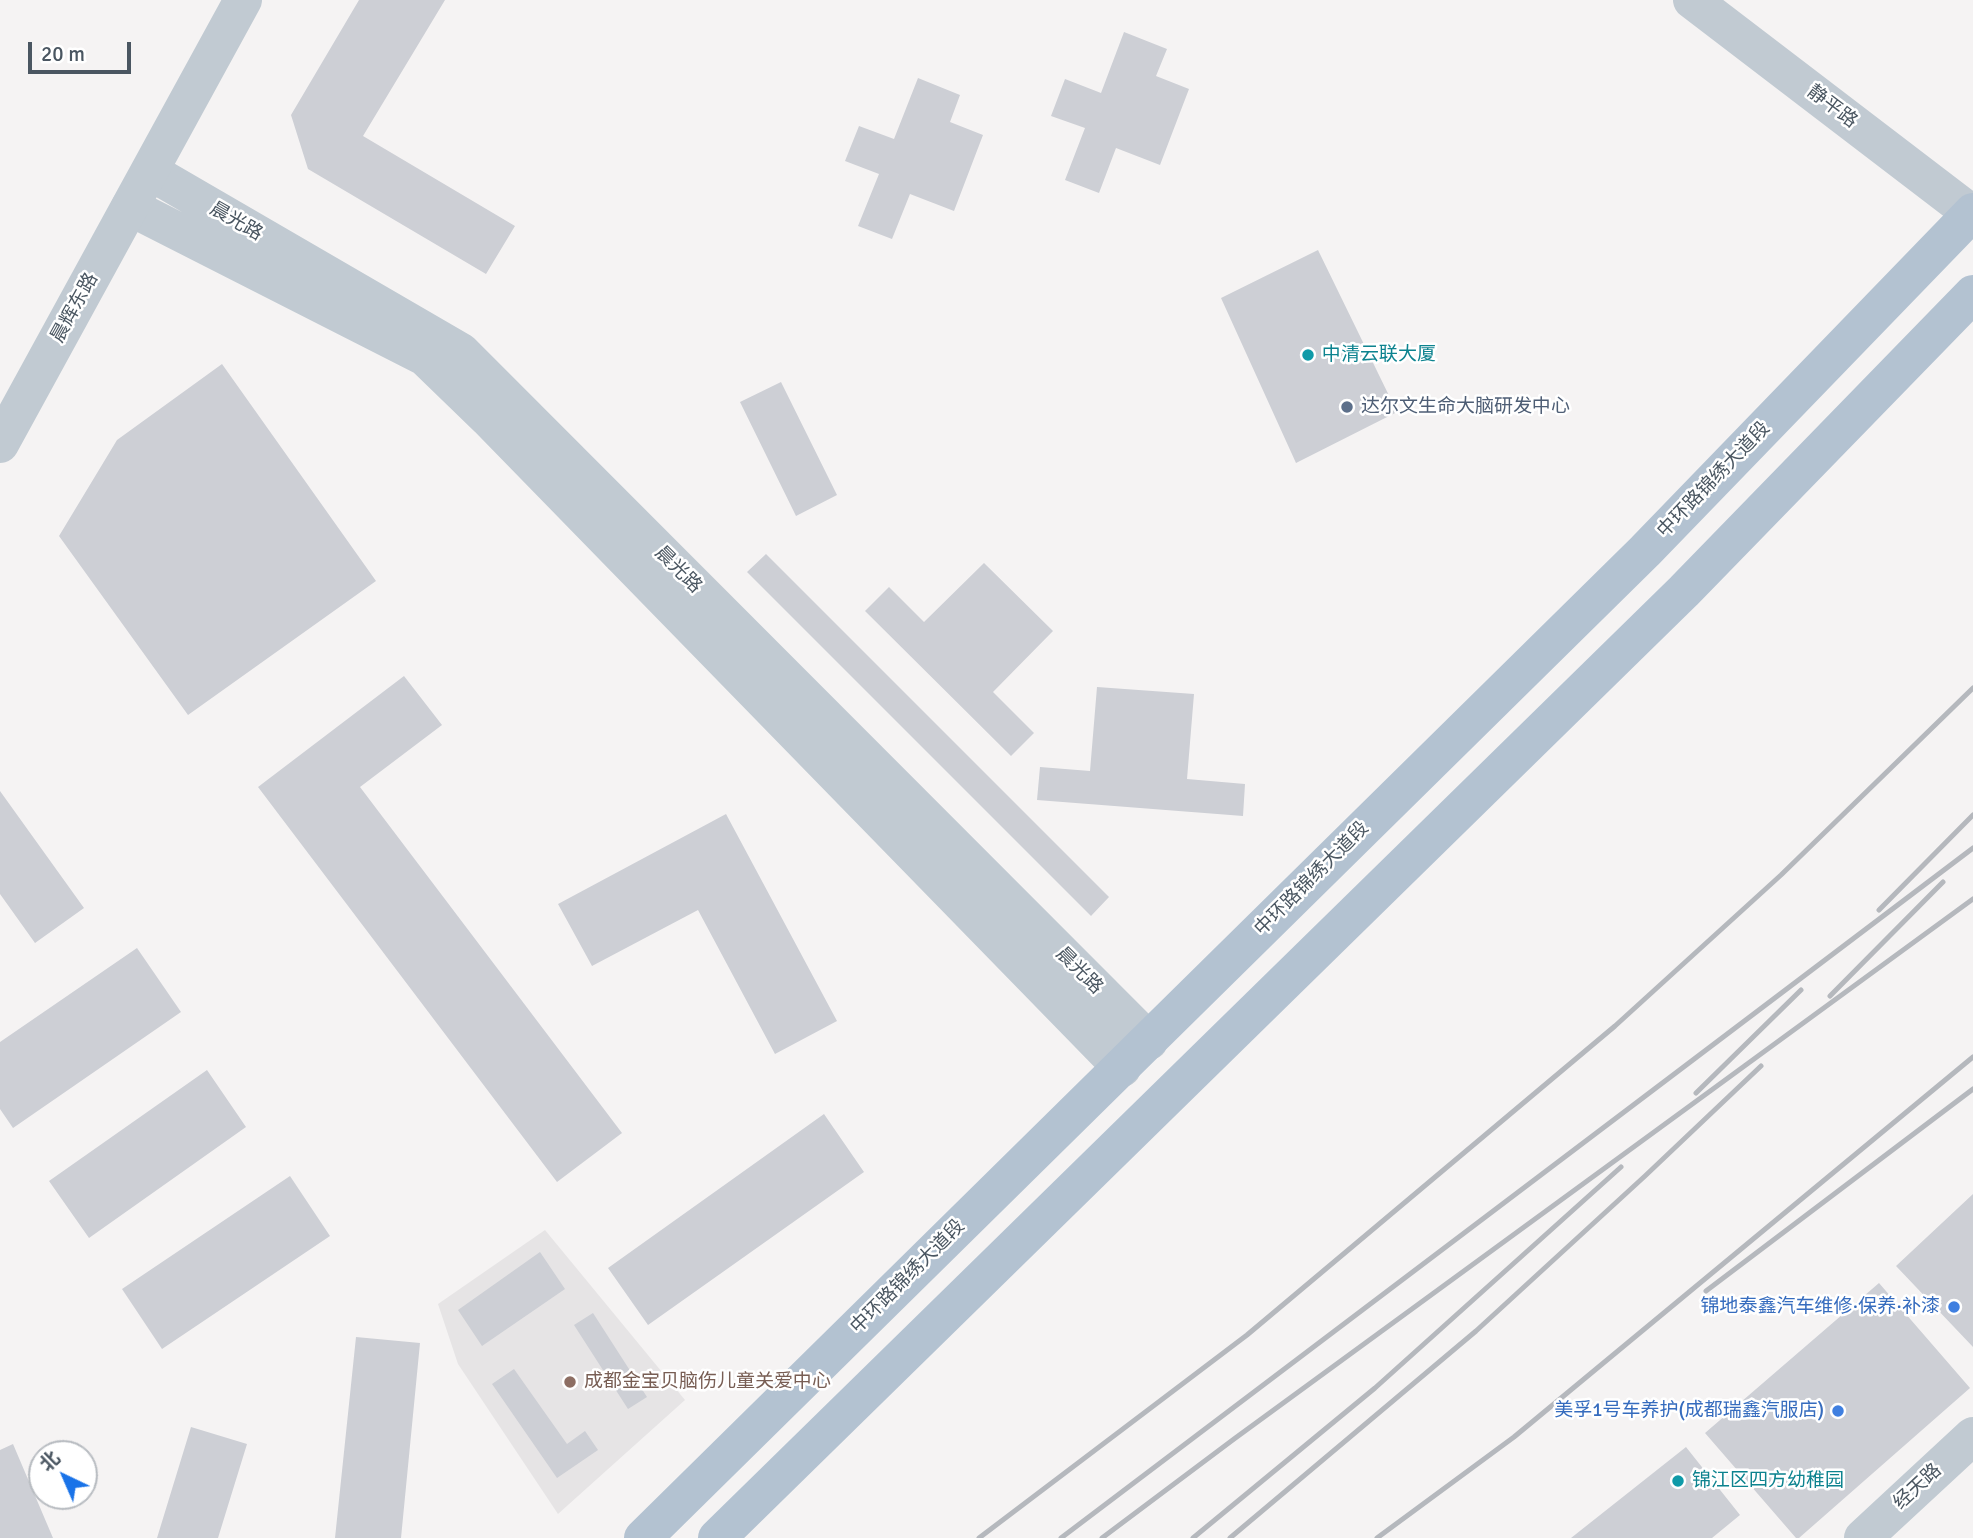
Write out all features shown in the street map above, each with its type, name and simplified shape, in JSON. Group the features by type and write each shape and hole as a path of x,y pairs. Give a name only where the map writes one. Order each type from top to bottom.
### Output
{"main road":[{"name":"中环路锦绣大道段","path":"643,1538 1645,551 1973,214"},
{"path":"716,1538 1684,591 1973,294"}],"street":[{"name":"晨辉东路","path":"0,444 243,0"},
{"name":"静平路","path":"1692,0 1973,214"},
{"name":"晨光路","path":"151,172 461,352 1149,1041"},
{"name":"晨光路","path":"130,207 425,357 488,418 1122,1068"},
{"name":"经天路","path":"1863,1538 1973,1436"}],"shaded area":[{"name":"成都金宝贝脑伤儿童关爱中心","path":"545,1230 685,1400 558,1514 458,1364 438,1304"}],"building":[{"path":"359,0 445,0 363,136 515,226 486,274 308,169 291,115"},
{"path":"1124,32 1167,49 1156,76 1189,89 1160,165 1116,148 1099,193 1065,180 1085,128 1051,116 1065,79 1101,93"},
{"path":"918,78 960,95 950,122 983,135 954,211 910,194 892,239 858,226 879,174 845,161 859,126 894,139"},
{"name":"中清云联大厦","path":"1318,250 1397,412 1296,463 1221,298"},
{"path":"222,364 376,581 188,715 59,536 117,440"},
{"path":"781,382 837,495 796,516 740,402"},
{"path":"766,554 1109,897 1091,916 747,572"},
{"path":"984,563 1053,631 993,692 1034,733 1011,756 865,611 889,587 924,622"},
{"path":"404,676 442,725 360,787 622,1133 557,1182 258,787"},
{"path":"1097,687 1194,694 1187,779 1245,784 1243,816 1037,800 1040,767 1090,771"},
{"path":"0,791 84,908 35,943 0,894"},
{"path":"726,814 837,1021 775,1054 698,910 592,966 558,904"},
{"path":"137,948 181,1012 13,1128 0,1109 0,1042"},
{"path":"207,1070 246,1127 89,1238 49,1181"},
{"path":"824,1114 864,1172 648,1325 608,1268"},
{"path":"290,1176 330,1236 162,1349 122,1289"},
{"name":"锦地泰鑫汽车维修·保养·补漆","path":"1973,1194 1973,1347 1896,1266"},
{"path":"540,1252 565,1289 482,1346 458,1310"},
{"name":"美孚1号车养护(成都瑞鑫汽服店)","path":"1879,1283 1970,1388 1796,1538 1705,1433"},
{"path":"593,1313 647,1397 628,1409 574,1325"},
{"path":"356,1337 420,1343 401,1538 335,1538"},
{"path":"514,1369 567,1444 585,1431 598,1450 557,1478 492,1384"},
{"path":"191,1427 247,1444 218,1538 157,1538"},
{"path":"13,1444 28,1479 28,1510 41,1510 53,1538 0,1538 0,1450"},
{"name":"锦江区四方幼稚园","path":"1686,1447 1740,1515 1712,1538 1571,1538"}],"railway":[{"path":"979,1538 1247,1335 1615,1026 1781,875 1973,688"},
{"path":"1879,910 1973,815"},
{"path":"1061,1538 1973,848"},
{"path":"1830,996 1943,882"},
{"path":"1102,1538 1973,899"},
{"path":"1696,1093 1801,990"},
{"path":"1377,1538 1514,1437 1973,1057"},
{"path":"1230,1538 1476,1331 1761,1066"},
{"path":"1706,1291 1973,1089"},
{"path":"1193,1538 1375,1388 1621,1167"}],"place":[{"name":"中清云联大厦","path":"1308,355"},
{"name":"达尔文生命大脑研发中心","path":"1347,407"},
{"name":"锦地泰鑫汽车维修·保养·补漆","path":"1954,1307"},
{"name":"成都金宝贝脑伤儿童关爱中心","path":"570,1382"},
{"name":"美孚1号车养护(成都瑞鑫汽服店)","path":"1838,1411"},
{"name":"锦江区四方幼稚园","path":"1678,1481"}]}
